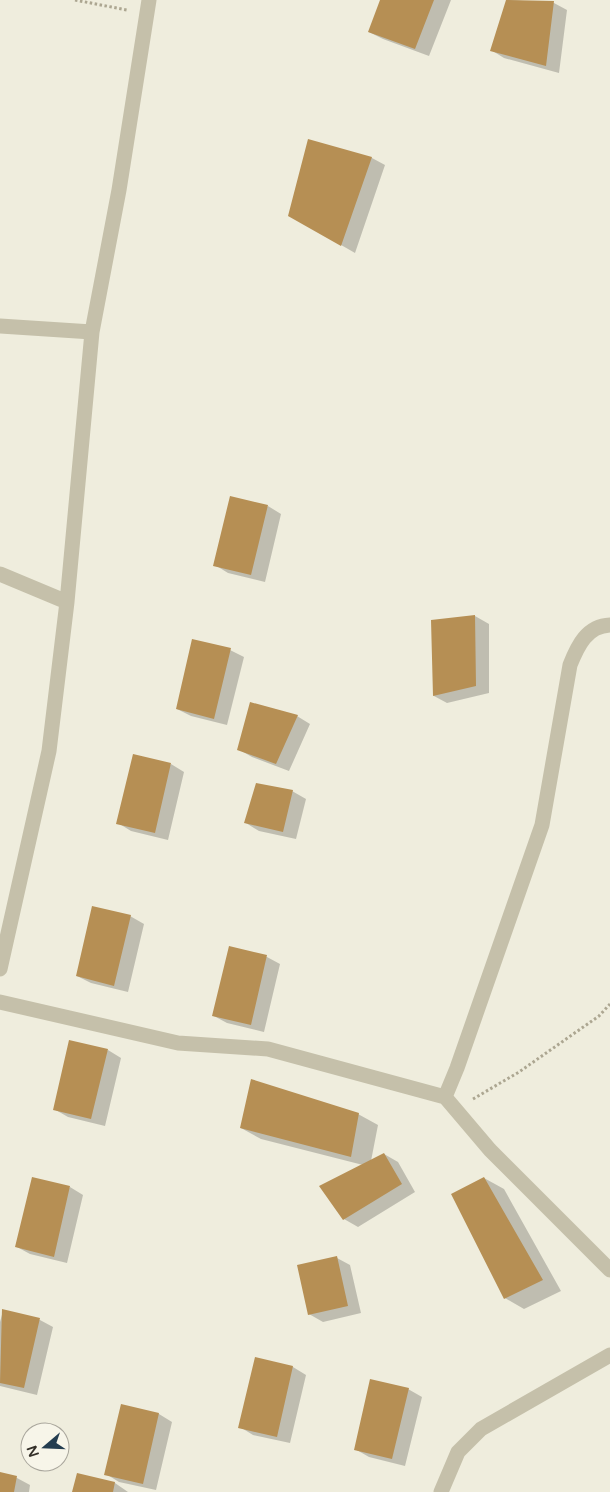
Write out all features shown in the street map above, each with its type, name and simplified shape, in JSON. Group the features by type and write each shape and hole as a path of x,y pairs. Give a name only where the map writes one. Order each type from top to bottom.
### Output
{"street":[{"path":"0,969 49,751 67,602 92,332 119,190 148,7"},
{"path":"0,326 92,332"},
{"path":"0,574 67,602"},
{"path":"445,1097 457,1068 542,824 570,665 578,646 587,633 602,625 610,625"},
{"path":"0,1002 178,1043 268,1049 445,1097 490,1150 610,1270"},
{"path":"441,1492 458,1452 481,1429 610,1356"}],"path":[{"path":"75,0 148,7"},
{"path":"455,1109 520,1072 598,1016 610,1004"}],"building":[{"path":"380,0 434,0 415,49 368,32"},
{"path":"506,0 554,1 546,66 490,51"},
{"path":"308,139 372,157 341,246 288,216"},
{"path":"230,496 268,505 251,575 213,566"},
{"path":"475,615 476,686 433,696 431,620"},
{"path":"192,639 231,648 214,719 176,709"},
{"path":"250,702 298,715 276,764 237,750"},
{"path":"133,754 171,763 155,833 116,824"},
{"path":"256,783 293,790 283,832 244,823"},
{"path":"92,906 131,915 114,986 76,976"},
{"path":"229,946 267,955 251,1025 212,1016"},
{"path":"69,1040 108,1049 91,1119 53,1110"},
{"path":"251,1079 359,1113 351,1157 240,1128"},
{"path":"384,1153 402,1184 343,1220 319,1186"},
{"path":"32,1177 70,1186 54,1257 15,1247"},
{"path":"484,1177 543,1280 504,1299 451,1194"},
{"path":"337,1256 348,1306 308,1315 297,1265"},
{"path":"2,1309 40,1318 24,1388 0,1383"},
{"path":"255,1357 293,1366 277,1437 238,1428"},
{"path":"370,1379 409,1388 392,1459 354,1450"},
{"path":"121,1404 159,1413 143,1484 104,1475"},
{"path":"0,1472 17,1476 14,1492 0,1492"},
{"path":"77,1473 115,1482 113,1492 72,1492"}]}
